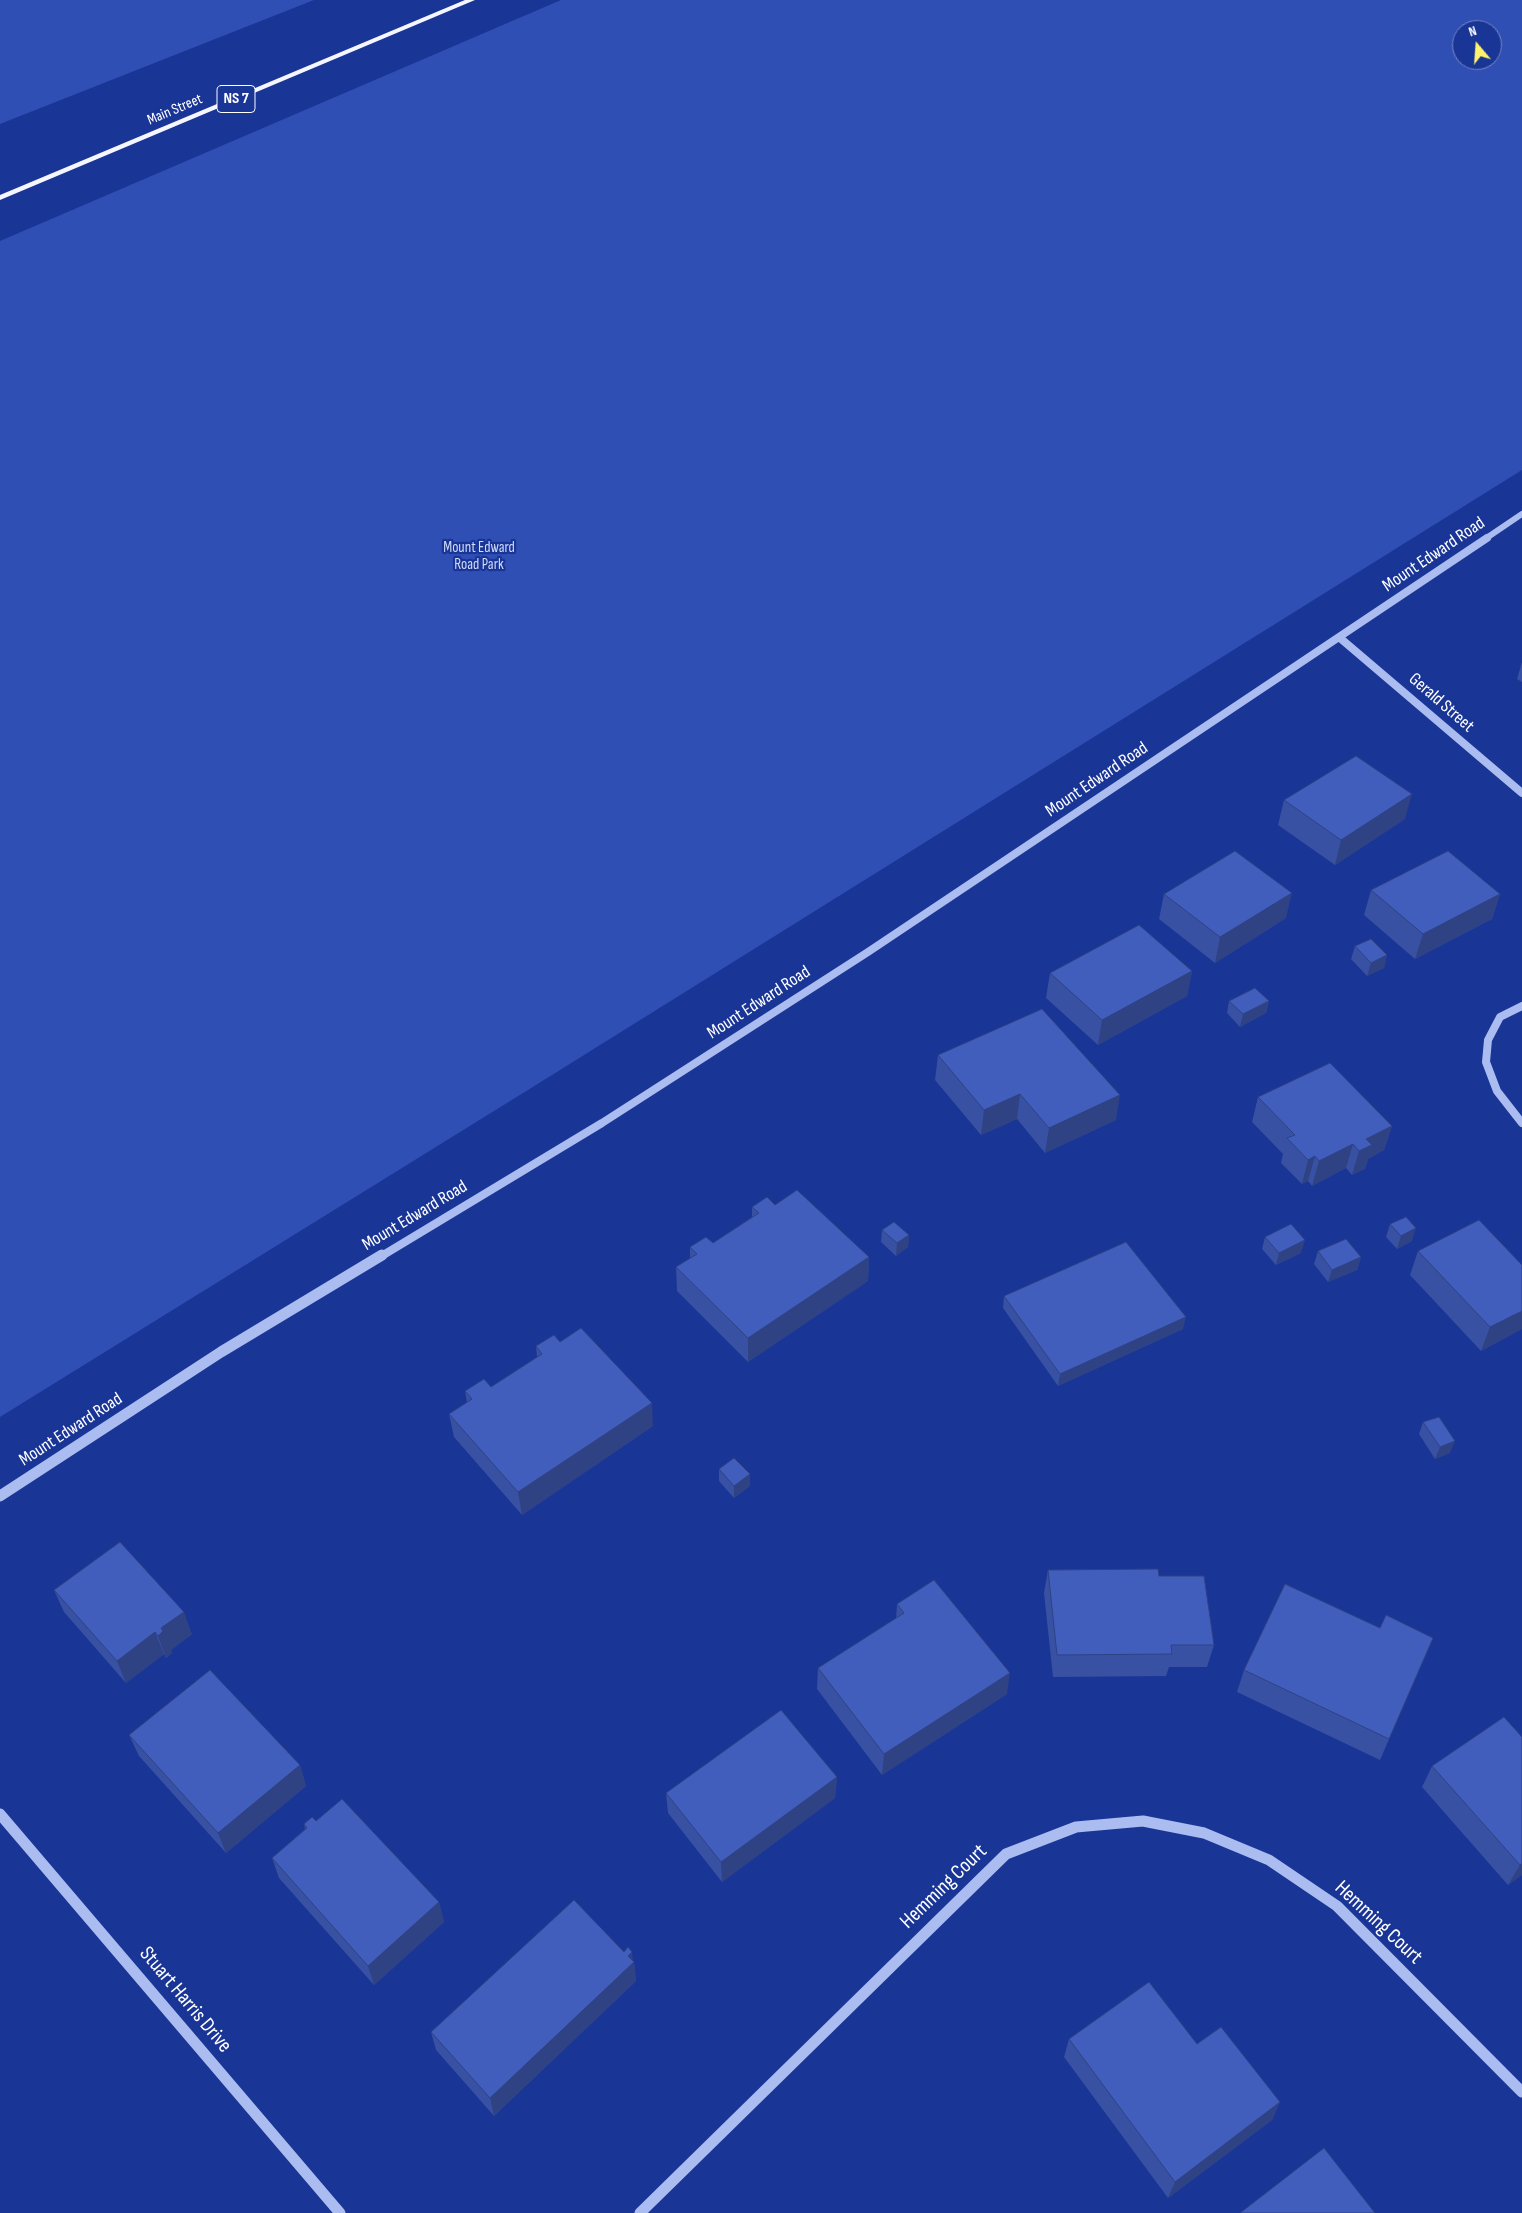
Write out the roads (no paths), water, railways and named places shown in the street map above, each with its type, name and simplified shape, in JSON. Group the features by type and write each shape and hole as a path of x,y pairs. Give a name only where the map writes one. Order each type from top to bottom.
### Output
{"main road":[{"name":"Main Street","path":"0,198 471,0"}],"street":[{"name":"Mount Edward Road","path":"0,1496 58,1456 221,1352 602,1122 868,952 1340,638 1522,514"},
{"name":"Gerald Street","path":"1340,638 1522,793"},
{"path":"1522,1006 1500,1016 1488,1040 1486,1062 1497,1091 1522,1122"},
{"name":"Stuart Harris Drive","path":"0,1814 340,2213"},
{"name":"Hemming Court","path":"640,2213 1006,1854 1076,1827 1143,1821 1204,1833 1269,1860 1337,1906 1522,2092"}],"park label":[{"name":"Mount Edward Road Park","path":"479,556"}]}
